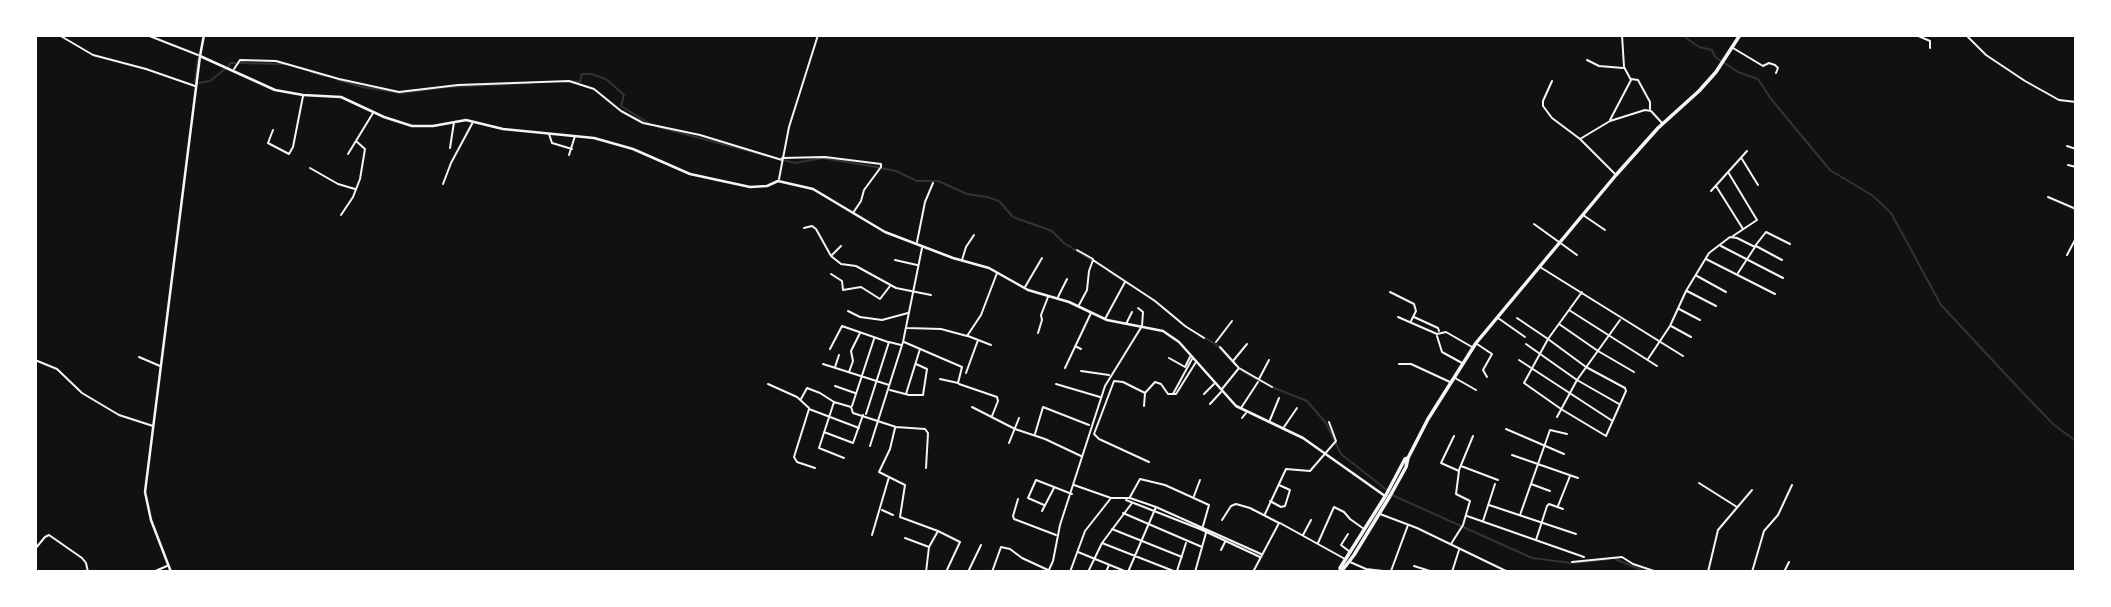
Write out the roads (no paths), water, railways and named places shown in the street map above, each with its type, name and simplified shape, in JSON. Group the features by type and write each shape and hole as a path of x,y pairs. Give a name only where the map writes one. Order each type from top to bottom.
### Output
{"highway":[{"path":"1348,561 1379,513 1405,459 1475,345 1616,175 1662,124 1716,72 1740,35"},
{"path":"1348,561 1389,494"}],"main road":[{"path":"171,572 145,500 204,35"},
{"path":"200,56 275,90 341,97 412,126 473,121 503,129 575,135 624,146 690,174 756,187 778,181 800,184 813,189 880,230 997,272 1025,288 1058,298 1105,319 1168,333 1241,409 1283,428 1389,494"}],"street":[{"path":"59,35 93,55 196,86"},
{"path":"147,35 200,56"},
{"path":"778,181 789,127 818,35"},
{"path":"1622,35 1624,69 1631,79 1638,80 1650,102 1649,110"},
{"path":"1916,35 1930,41 1930,48"},
{"path":"1966,35 1986,55 2025,81 2059,100 2076,102"},
{"path":"1732,47 1763,66 1776,65 1776,73"},
{"path":"233,71 240,60 272,61 399,92 458,85 569,80 594,89 621,111 643,122 782,159 825,157 881,164 864,190 853,214"},
{"path":"1587,60 1599,66 1624,69"},
{"path":"1610,121 1631,79"},
{"path":"1552,81 1543,106 1553,119 1580,139 1616,175"},
{"path":"272,130 268,143 289,154 303,95"},
{"path":"1649,110 1662,124"},
{"path":"1580,139 1610,121 1649,110"},
{"path":"348,154 374,112"},
{"path":"443,184 473,121"},
{"path":"450,148 454,122"},
{"path":"548,133 552,143 572,149"},
{"path":"569,155 575,135"},
{"path":"341,215 356,189 365,149 356,141"},
{"path":"2067,146 2076,149"},
{"path":"1711,191 1746,151"},
{"path":"1741,159 1758,185"},
{"path":"2067,164 2076,167"},
{"path":"310,168 338,184 356,189"},
{"path":"1648,359 1670,326 1686,290 1711,250 1757,219 1728,172"},
{"path":"916,243 925,202 933,183"},
{"path":"1716,186 1744,230"},
{"path":"2048,197 2076,209"},
{"path":"1582,214 1605,230"},
{"path":"1534,224 1577,255"},
{"path":"804,228 812,226 816,229 831,256 841,264 854,265 891,286 931,295"},
{"path":"1738,273 1766,232 1790,244"},
{"path":"962,261 974,235"},
{"path":"1732,236 1782,260"},
{"path":"2068,254 2076,238"},
{"path":"831,256 841,246"},
{"path":"870,446 903,344 923,246"},
{"path":"1720,246 1783,278"},
{"path":"1077,250 1204,338"},
{"path":"1025,288 1042,257"},
{"path":"1705,259 1734,274 1738,273 1775,294"},
{"path":"895,260 918,265"},
{"path":"1078,306 1087,290 1087,276 1093,261"},
{"path":"1539,267 1683,356"},
{"path":"967,336 981,315 997,272"},
{"path":"831,274 842,281 842,290 861,287 881,299 891,286"},
{"path":"1696,275 1726,292"},
{"path":"1058,298 1067,279"},
{"path":"1105,319 1125,282"},
{"path":"1686,290 1716,306"},
{"path":"1390,292 1414,304 1416,311 1410,322"},
{"path":"1517,318 1548,339 1586,367 1625,388 1606,436 1524,385 1539,353 1548,339 1568,309 1582,292"},
{"path":"1038,333 1041,315 1049,296"},
{"path":"992,572 1001,547 1010,549 1021,558 1049,571 1057,536 1101,398 1110,376 1142,326 1143,312 1138,308"},
{"path":"1678,308 1700,320"},
{"path":"1568,309 1657,366"},
{"path":"848,311 860,317 882,320 909,312"},
{"path":"1065,369 1091,313"},
{"path":"1125,324 1132,313"},
{"path":"1413,316 1437,328 1442,352 1463,364"},
{"path":"1398,317 1437,334 1446,331 1492,354 1483,370 1487,377"},
{"path":"1497,317 1525,337"},
{"path":"1557,417 1577,380 1620,319"},
{"path":"1216,342 1232,321"},
{"path":"1558,324 1634,372"},
{"path":"1670,326 1691,337"},
{"path":"830,349 840,327 860,332 920,349 962,367 958,383"},
{"path":"906,328 941,329 991,345"},
{"path":"848,373 853,361 851,351 860,332"},
{"path":"874,338 851,407 852,412 895,427 927,430 926,468"},
{"path":"966,373 978,340"},
{"path":"823,432 853,443 889,342"},
{"path":"1233,361 1247,344"},
{"path":"1526,344 1577,380 1620,405"},
{"path":"1074,346 1080,349"},
{"path":"1220,347 1239,368 1272,387"},
{"path":"905,395 920,349"},
{"path":"835,368 839,355"},
{"path":"139,357 161,366"},
{"path":"1169,358 1185,367 1192,361"},
{"path":"35,360 57,369 82,393 119,415 153,426"},
{"path":"1241,409 1269,360"},
{"path":"1519,360 1612,421"},
{"path":"1144,406 1145,393 1153,383 1157,382 1167,393 1174,393 1192,361"},
{"path":"823,364 890,385"},
{"path":"889,390 905,395 923,394 927,369 916,364"},
{"path":"1399,364 1411,364 1451,383"},
{"path":"1210,404 1239,368"},
{"path":"1081,371 1110,376"},
{"path":"1454,377 1476,390"},
{"path":"940,379 997,397 992,417"},
{"path":"1145,393 1123,382 1114,381 1094,434 1099,439 1149,462"},
{"path":"1203,394 1215,383"},
{"path":"768,384 800,400 809,409 859,428"},
{"path":"1056,384 1101,398"},
{"path":"835,386 856,393"},
{"path":"800,400 807,388 834,402 851,407"},
{"path":"1269,422 1279,398"},
{"path":"834,402 820,449 844,458"},
{"path":"972,407 1015,429 1082,456"},
{"path":"1035,435 1043,407 1091,426"},
{"path":"1283,428 1297,408"},
{"path":"809,409 794,458 815,468"},
{"path":"1242,418 1247,412"},
{"path":"1009,443 1020,418"},
{"path":"1265,514 1286,469 1310,471 1334,442 1334,431 1329,422"},
{"path":"895,427 890,449 879,470 905,485 900,517 960,542 946,572"},
{"path":"1506,429 1564,454"},
{"path":"1520,515 1550,430 1567,434"},
{"path":"1454,436 1441,463 1459,471"},
{"path":"1450,545 1462,526 1471,501 1458,497 1455,493 1459,471 1473,436"},
{"path":"1512,455 1578,478"},
{"path":"1461,466 1497,480"},
{"path":"872,535 889,476"},
{"path":"1558,507 1570,476"},
{"path":"1088,572 1093,558 1131,500 1140,479 1194,496 1210,506 1201,528"},
{"path":"1194,496 1200,480"},
{"path":"1044,505 1028,498 1035,481 1072,494"},
{"path":"1699,483 1738,507"},
{"path":"1270,501 1281,507 1285,506 1290,490 1278,484"},
{"path":"1483,522 1495,484"},
{"path":"1531,484 1550,491"},
{"path":"1074,485 1111,498 1131,500 1156,508 1261,556"},
{"path":"1752,572 1764,531 1778,515 1792,485"},
{"path":"1041,512 1054,488"},
{"path":"1708,572 1715,536 1752,490"},
{"path":"1070,572 1085,531 1111,498"},
{"path":"1018,499 1013,519 1057,536"},
{"path":"1222,520 1233,505 1241,505 1265,514 1348,561 1374,571 1391,572 1408,524"},
{"path":"1489,505 1577,534"},
{"path":"1535,541 1548,505 1563,509"},
{"path":"1318,543 1334,507 1342,510 1365,530"},
{"path":"1078,552 1128,572 1156,508"},
{"path":"881,510 893,515"},
{"path":"1122,513 1202,547"},
{"path":"1379,513 1508,572"},
{"path":"1466,515 1584,557"},
{"path":"1302,536 1311,520"},
{"path":"1253,572 1279,523"},
{"path":"1111,529 1182,557"},
{"path":"926,572 929,547 938,531"},
{"path":"1207,531 1245,549"},
{"path":"1195,572 1207,531"},
{"path":"1348,534 1341,545 1351,553"},
{"path":"35,549 49,536 82,558 88,572"},
{"path":"905,538 929,547"},
{"path":"1221,550 1225,541"},
{"path":"1102,542 1177,572 1187,542"},
{"path":"968,572 981,545"},
{"path":"1452,572 1459,549"},
{"path":"1572,562 1622,557 1633,564 1657,572"},
{"path":"1784,572 1789,562"},
{"path":"1106,572 1109,564"},
{"path":"153,572 168,566"},
{"path":"1414,566 1433,572"}],"waterway":[{"path":"1682,35 1699,47 1712,50 1715,57 1738,72 1758,79 1771,99 1830,170 1873,196 1891,213 1941,305 2054,425 2076,441"},
{"path":"195,82 198,59"},
{"path":"228,67 230,63 235,63"},
{"path":"239,63 283,64"},
{"path":"199,83 210,81 225,69"},
{"path":"311,72 326,76"},
{"path":"570,81 580,82 582,74 606,79 624,95 621,106 650,124"},
{"path":"338,80 401,93 447,87 530,83"},
{"path":"658,127 768,156"},
{"path":"784,160 795,163 822,158 876,167 896,171 917,181 938,181 967,194 999,201 1013,217 1052,231 1064,243 1101,266"},
{"path":"1108,271 1130,285"},
{"path":"1164,308 1181,322"},
{"path":"1197,333 1217,345 1235,365"},
{"path":"1242,371 1261,382"},
{"path":"1272,387 1307,401 1326,423 1341,454 1388,491"},
{"path":"1392,495 1532,558 1571,563 1610,559"},
{"path":"1615,559 1646,572"}]}
